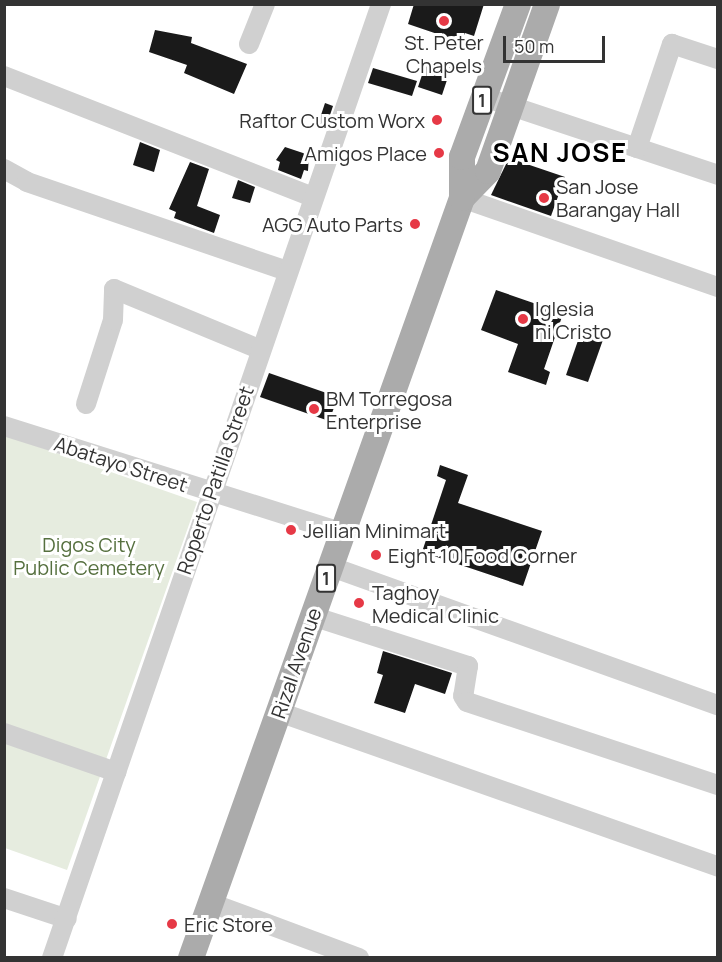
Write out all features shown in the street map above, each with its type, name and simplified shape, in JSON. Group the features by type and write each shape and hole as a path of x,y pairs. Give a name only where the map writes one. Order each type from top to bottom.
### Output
{"main road":[{"name":"Rizal Avenue","path":"191,957 462,198 462,157 518,4"},
{"name":"Rizal Avenue","path":"462,198 488,171 548,4"}],"street":[{"path":"249,44 265,4"},
{"name":"Roperto Patilla Street","path":"52,957 67,919 259,349 381,4"},
{"path":"637,148 672,44 717,59"},
{"path":"4,76 313,197"},
{"path":"484,97 717,175"},
{"path":"4,170 27,182 287,271"},
{"path":"462,198 717,287"},
{"path":"86,404 113,320 114,289 259,349"},
{"name":"Abatayo Street","path":"4,426 341,532"},
{"path":"329,566 717,705"},
{"path":"312,616 468,666 463,696 471,704 717,785"},
{"path":"279,712 717,867"},
{"path":"4,733 116,772"},
{"path":"4,898 67,919"},
{"path":"211,903 359,957"}],"green space":[{"name":"Digos City Public Cemetery","path":"5,435 197,502 67,870 5,848"}],"building":[{"path":"414,4 484,4 474,36 465,33 461,42 408,24"},
{"path":"155,30 192,37 191,43 247,64 234,94 184,73 187,65 149,52"},
{"path":"427,60 451,68 442,95 418,87"},
{"path":"373,68 417,81 412,96 368,83"},
{"path":"325,103 333,106 326,127 318,124"},
{"path":"140,142 160,150 154,172 133,165"},
{"path":"285,147 309,155 308,171 304,170 301,179 278,170 280,162 276,160"},
{"path":"509,158 565,177 551,216 491,195"},
{"path":"190,162 209,169 197,206 220,215 214,233 174,218 176,212 169,209"},
{"path":"238,180 255,187 250,203 232,198"},
{"name":"Iglesia ni Cristo","path":"496,290 545,307 546,302 565,308 544,369 550,372 546,385 508,372 518,344 481,330"},
{"path":"582,329 604,337 588,382 566,375"},
{"name":"BM Torregosa Enterprise","path":"269,373 338,397 329,421 260,397"},
{"path":"440,465 468,475 458,503 542,531 523,586 422,552 446,480 437,476"},
{"path":"383,651 452,673 445,694 415,684 405,713 374,703 383,675 377,673"}],"place":[{"name":"St. Peter Chapels","path":"444,21"},
{"name":"Raftor Custom Worx","path":"437,120"},
{"name":"Amigos Place","path":"439,153"},
{"name":"San Jose Barangay Hall","path":"544,198"},
{"name":"AGG Auto Parts","path":"415,224"},
{"name":"Iglesia ni Cristo","path":"523,319"},
{"name":"BM Torregosa Enterprise","path":"314,409"},
{"name":"Jellian Minimart","path":"291,530"},
{"name":"Eight 10 Food Corner","path":"376,555"},
{"name":"Taghoy Medical Clinic","path":"359,603"},
{"name":"Eric Store","path":"172,924"}],"district":[{"name":"SAN JOSE","path":"560,153"}]}
